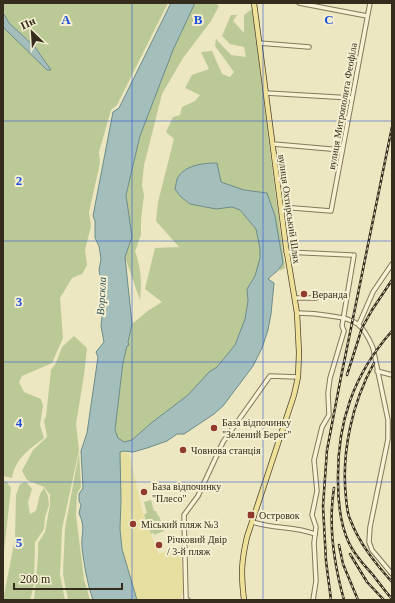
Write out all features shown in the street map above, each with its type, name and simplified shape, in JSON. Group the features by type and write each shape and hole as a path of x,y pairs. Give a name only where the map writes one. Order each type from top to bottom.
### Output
{"main road":[{"name":"вулиця Охтирський Шлях","path":"244,600 241,575 242,559 247,537 294,395 298,377 299,353 296,313 286,252 254,3"}],"street":[{"path":"299,3 367,16"},
{"name":"вулиця Митрополита Феофіла","path":"281,207 331,211 370,3"},
{"path":"259,43 309,47"},
{"path":"266,94 352,98"},
{"path":"273,144 342,150"},
{"path":"286,252 352,255 342,326 344,331 330,378 328,393 329,415 322,427 314,460 317,491 312,516 316,527 314,543 316,581 313,600"},
{"path":"359,324 373,292 392,264"},
{"path":"294,298 316,298 316,294"},
{"path":"296,313 344,317 350,319 359,324 370,341 390,420 388,439 368,542 372,550 392,574"},
{"path":"377,371 392,375"},
{"path":"188,600 186,599 184,515 198,496 226,437 270,376 298,377"},
{"path":"253,522 306,530 315,534"}],"green space":[{"path":"3,3 168,3 117,105 111,110 99,152 100,163 89,212 91,226 85,250 87,265 82,274 72,278 60,298 63,338 52,363 22,376 19,382 24,392 41,399 43,406 40,425 44,438 28,450 20,459 12,478 3,476 3,27 48,70 51,70 35,47 10,23 6,17"},
{"path":"195,3 215,3 219,6 211,21 183,58 162,94 144,165 142,185 144,195 141,235 135,251 139,263 141,287 140,300 125,257 132,237 126,195 140,136 173,50"},
{"path":"252,9 285,268 273,274 280,270 267,194 244,190 221,182 175,189 180,196 190,204 216,209 232,207 240,210 256,229 260,248 260,258 255,276 247,289 248,301 245,319 235,345 217,367 209,372 188,395 132,440 124,442 118,438 115,430 123,362 132,324 149,310 162,302 145,289 155,248 179,247 156,221 158,202 174,139 166,132 173,117 180,115 182,107 195,101 200,95 185,88 192,75 209,69 201,52 212,51 222,74 230,77 234,72 215,46 216,39 231,55 246,57 244,47 230,44 222,36 231,15 237,15 233,21 244,33 244,15"},
{"path":"74,336 87,348 76,424 79,450 62,529 60,575 65,600 34,600 38,543 45,532 50,505 50,495 44,487 27,480 22,471 33,450 47,437 44,420 46,417 51,370 56,363 62,347"},
{"path":"79,453 81,487 77,494 76,515 84,579 90,600 68,600 63,574 65,528"},
{"path":"3,481 7,482 11,488 3,560"},
{"path":"26,482 32,489 28,502 30,514 36,511 40,494 44,488 48,496 49,505 45,517 44,529 35,542 34,585 30,600 3,600 15,539 16,495 20,484"},
{"path":"151,500 154,511 156,511 159,516 164,531 154,535 154,533 151,534 144,515 147,513 144,502"}],"sand":[{"name":"Міський пляж №3","path":"120,452 129,453 144,518 159,554 170,549 171,551 180,547 184,587 180,600 137,600 122,549 120,529"}],"water":[{"path":"171,3 195,3 173,50 140,136 126,195 132,237 125,257 132,324 128,342 129,345 127,346 123,362 115,430 118,438 124,442 132,440 188,395 209,372 217,367 235,345 245,319 248,301 247,289 255,276 260,258 260,248 256,229 240,210 232,207 216,209 190,204 180,196 175,189 177,179 180,174 194,166 217,163 221,182 244,190 267,193 275,216 283,263 268,279 274,283 271,314 262,348 253,366 223,406 214,414 184,434 177,434 167,441 133,452 120,452 120,529 122,549 137,600 93,600 87,580 83,554 83,527 79,513 81,505 79,501 79,494 83,488 81,451 87,433 98,357 96,352 104,342 101,326 104,298 99,270 101,259 99,246 95,238 95,221 93,216 113,112 119,108"},
{"path":"3,12 9,23 35,47 51,70 47,70 3,27"}],"railway":[{"path":"331,600 326,561 323,506 327,450 392,127"},
{"path":"347,375 362,328 392,280"},
{"path":"392,331 378,348 367,365 350,401 344,420 338,460 338,497 343,528 346,536 351,548 392,599"},
{"path":"374,363 366,378 354,411 350,429 345,464 346,498 349,517 358,536 374,560 392,582"},
{"path":"334,488 332,502 333,544 337,573 344,600"},
{"path":"339,545 343,564 358,600"},
{"path":"350,554 367,582 384,600"}],"place":[{"name":"Веранда","path":"304,294"},
{"name":"База відпочинку \"Зелений Берег\"","path":"214,428"},
{"name":"Човнова станція","path":"183,450"},
{"name":"База відпочинку \"Плесо\"","path":"144,492"},
{"name":"Островок","path":"251,515"},
{"name":"Міський пляж №3","path":"133,524"},
{"name":"Річковий Двір / 3-й пляж","path":"159,545"}],"water label":[{"name":"Ворскла","path":"101,296"}]}
